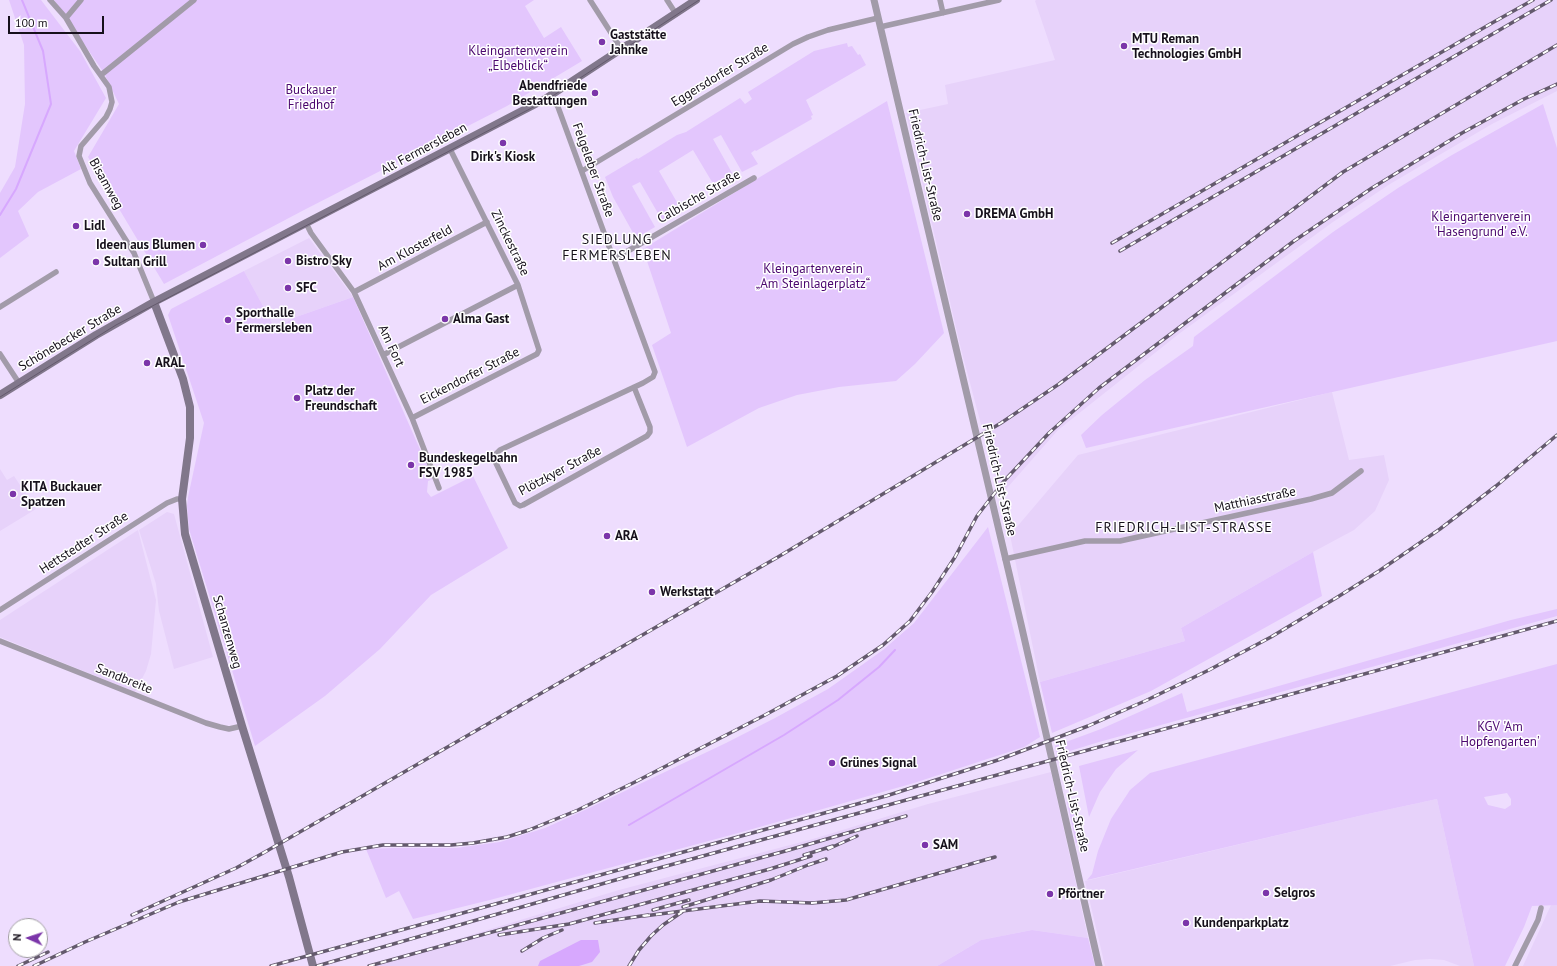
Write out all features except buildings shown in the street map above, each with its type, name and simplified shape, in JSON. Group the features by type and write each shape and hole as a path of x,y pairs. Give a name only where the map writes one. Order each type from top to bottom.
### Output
{"main road":[{"name":"Alt Fermersleben","path":"154,302 551,96 696,0"},
{"name":"Schönebecker Straße","path":"0,396 96,335 154,302"},
{"name":"Schanzenweg","path":"154,302 183,379 190,407 190,438 182,499 183,520 187,541 289,877 313,966"}],"street":[{"name":"Bisamweg","path":"50,0 66,18 94,66 109,87 112,102 110,108 106,117 80,146 79,156 90,183 136,257 154,302"},
{"path":"66,18 81,0"},
{"path":"101,75 194,0"},
{"path":"590,0 622,50"},
{"path":"667,0 676,14"},
{"name":"Friedrich-List-Straße","path":"874,0 1099,966"},
{"path":"940,0 943,13"},
{"path":"880,28 996,0"},
{"name":"Eggersdorfer Straße","path":"582,171 793,44 828,30 878,18"},
{"name":"Felgeleber Straße","path":"551,96 558,107 655,372 653,377 643,383"},
{"name":"Zinckestraße","path":"450,149 518,285 539,350 538,352"},
{"name":"Calbische Straße","path":"614,259 754,178"},
{"name":"Am Klosterfeld","path":"354,292 487,222"},
{"name":"Am Fort","path":"306,224 354,292 412,418 439,488"},
{"path":"0,307 56,272"},
{"path":"384,355 518,285"},
{"name":"Eickendorfer Straße","path":"412,418 538,352"},
{"path":"0,354 19,383"},
{"name":"Plötzkyer Straße","path":"634,387 650,427 650,432 647,436 523,505 520,506 516,503 494,459 495,454 507,447 634,387 643,383"},
{"name":"Matthiasstraße","path":"1005,559 1085,541 1125,540 1311,499 1332,493 1361,471"},
{"name":"Hettstedter Straße","path":"0,610 167,503 177,499 182,499"},
{"name":"Sandbreite","path":"0,641 213,725 229,728 242,726"},
{"path":"1515,966 1538,920 1541,908"}],"shaded area":[{"path":"1557,0 1557,91 1492,124 1390,184 1333,222 1180,333 1058,430 1000,496 961,349 906,113 948,104 945,85 1055,60 1035,1"},
{"path":"309,238 353,297 296,317 275,328 244,271"},
{"path":"1332,392 1349,460 1384,455 1389,480 1375,511 1354,530 1181,628 1185,641 1040,682 1010,535 1078,455"},
{"name":"KITA Buckauer Spatzen","path":"0,469 7,480 14,476 36,509 0,531"},
{"path":"167,512 174,514 213,657 174,669 159,611 156,584 139,530"},
{"path":"138,530 156,600 151,654 146,671 135,692 0,637 0,620"},
{"path":"1051,772 1088,938 1032,930 981,940 937,966 369,966 619,890 813,839 928,804"},
{"path":"1437,799 1474,966 1460,966 1444,960 1430,959 1415,960 1390,966 1105,966 1085,881 1363,815"},
{"path":"1551,905 1557,905 1557,966 1523,966"},
{"path":"581,940 598,940 600,952 592,962 579,966 538,966 540,961"}],"green space":[{"path":"9,0 41,0 80,51 106,98 74,151 81,169 38,192 18,211 29,236 0,258 0,193 15,167 25,104 24,45"},
{"name":"Buckauer Friedhof","path":"54,0 534,0 525,6 544,38 561,27 582,61 507,106 164,284 88,157 119,104 104,73"},
{"path":"847,43 848,47 852,46 858,55 860,54 866,65 806,100 813,115 811,116 812,119 751,153 758,164 742,172 721,135 713,139 736,180 724,187 721,183 715,187 693,150 659,171 682,211 663,222 640,182 632,186 655,227 636,238 613,197 605,177 677,135 686,132 740,98 745,104 752,99 748,92 814,51"},
{"name":"Kleingartenverein „Am Steinlagerplatz“","path":"887,101 944,333 915,364 896,381 839,387 797,395 759,408 687,447 652,345 671,333 643,249"},
{"name":"Kleingartenverein 'Hasengrund' e.V.","path":"1543,104 1557,148 1557,341 1086,448 1081,435 1102,415 1145,380 1193,346 1194,337 1333,232 1398,188 1452,155"},
{"path":"244,271 275,328 296,317 353,297 433,479 428,481 427,492 431,497 473,476 508,548 431,595 380,649 325,696 255,746 189,529 187,506 188,497 204,423 168,315 171,309"},
{"path":"988,527 1040,737 1024,747 914,783 742,832 490,900 413,919 399,891 386,898 366,849 456,848 500,842 545,828 726,743 828,689 883,650 914,623"},
{"path":"1313,552 1322,596 1151,691 1052,733 1040,682 1185,641 1181,628"},
{"path":"1557,609 1557,616 1099,742 1057,755 1055,746 1101,729 1182,693 1187,712 1511,620"},
{"name":"KGV 'Am Hopfengarten'","path":"1557,664 1557,905 1532,906 1524,927 1505,966 1474,966 1437,799 1087,880 1092,874 1098,851 1111,819 1130,790 1150,773","holes":["1507,793 1511,799 1511,805 1505,809 1488,805 1484,797"]},
{"path":"1138,750 1116,769 1100,792 1089,817 1079,766"},
{"path":"1075,801 1083,841 1076,843 1067,802"},
{"path":"1032,930 1088,938 1095,966 937,966 981,940"}],"waterway":[{"path":"0,215 16,189 51,104 43,51 22,0"},
{"path":"629,825 784,735 838,700 879,667 895,650"}],"tram line":[{"path":"0,397 116,325 545,101 699,0"}],"railway":[{"path":"1112,243 1533,0"},
{"path":"1120,251 1551,0"},
{"path":"132,915 236,868 265,852 778,557 1001,423 1059,384 1343,172 1557,45"},
{"path":"34,966 85,942 179,902 342,852 383,845 451,845 473,843 507,837 529,830 578,810 635,782 837,676 883,645 910,621 932,592 955,557 977,516 1004,481 1049,433 1099,388 1294,241 1372,188 1462,133 1524,99 1557,84"},
{"path":"271,966 886,796 998,760 1088,726 1145,701 1209,670 1271,637 1336,598 1379,571 1440,529 1496,486 1557,435"},
{"path":"317,966 612,881 1557,621"},
{"path":"369,966 789,850 906,816"},
{"path":"828,849 857,836"},
{"path":"804,855 833,846"},
{"path":"499,935 569,924 770,869 811,856"},
{"path":"644,916 760,901 812,903 846,900 995,857"},
{"path":"683,907 771,880 826,859"},
{"path":"653,910 689,900"},
{"path":"629,966 639,950 651,936 663,925 682,912"},
{"path":"595,923 648,915"},
{"path":"522,951 543,938 562,930"},
{"path":"18,966 35,958"}],"place":[{"name":"Gaststätte Jahnke","path":"602,42"},
{"name":"MTU Reman Technologies GmbH","path":"1124,46"},
{"name":"Abendfriede Bestattungen","path":"595,93"},
{"name":"Dirk's Kiosk","path":"503,143"},
{"name":"DREMA GmbH","path":"967,214"},
{"name":"Lidl","path":"76,226"},
{"name":"Ideen aus Blumen","path":"203,245"},
{"name":"Bistro Sky","path":"288,261"},
{"name":"Sultan Grill","path":"96,262"},
{"name":"SFC","path":"288,288"},
{"name":"Alma Gast","path":"445,319"},
{"name":"Sporthalle Fermersleben","path":"228,320"},
{"name":"ARAL","path":"147,363"},
{"name":"Platz der Freundschaft","path":"297,398"},
{"name":"Bundeskegelbahn FSV 1985","path":"411,465"},
{"name":"KITA Buckauer Spatzen","path":"13,494"},
{"name":"ARA","path":"607,536"},
{"name":"Werkstatt","path":"652,592"},
{"name":"Grünes Signal","path":"832,763"},
{"name":"SAM","path":"925,845"},
{"name":"Selgros","path":"1266,893"},
{"name":"Pförtner","path":"1050,894"},
{"name":"Kundenparkplatz","path":"1186,923"}],"district":[{"name":"SIEDLUNG FERMERSLEBEN","path":"617,248"},
{"name":"FRIEDRICH-LIST-STRASSE","path":"1184,528"}],"park label":[{"name":"Kleingartenverein „Elbeblick“","path":"518,58"}]}
